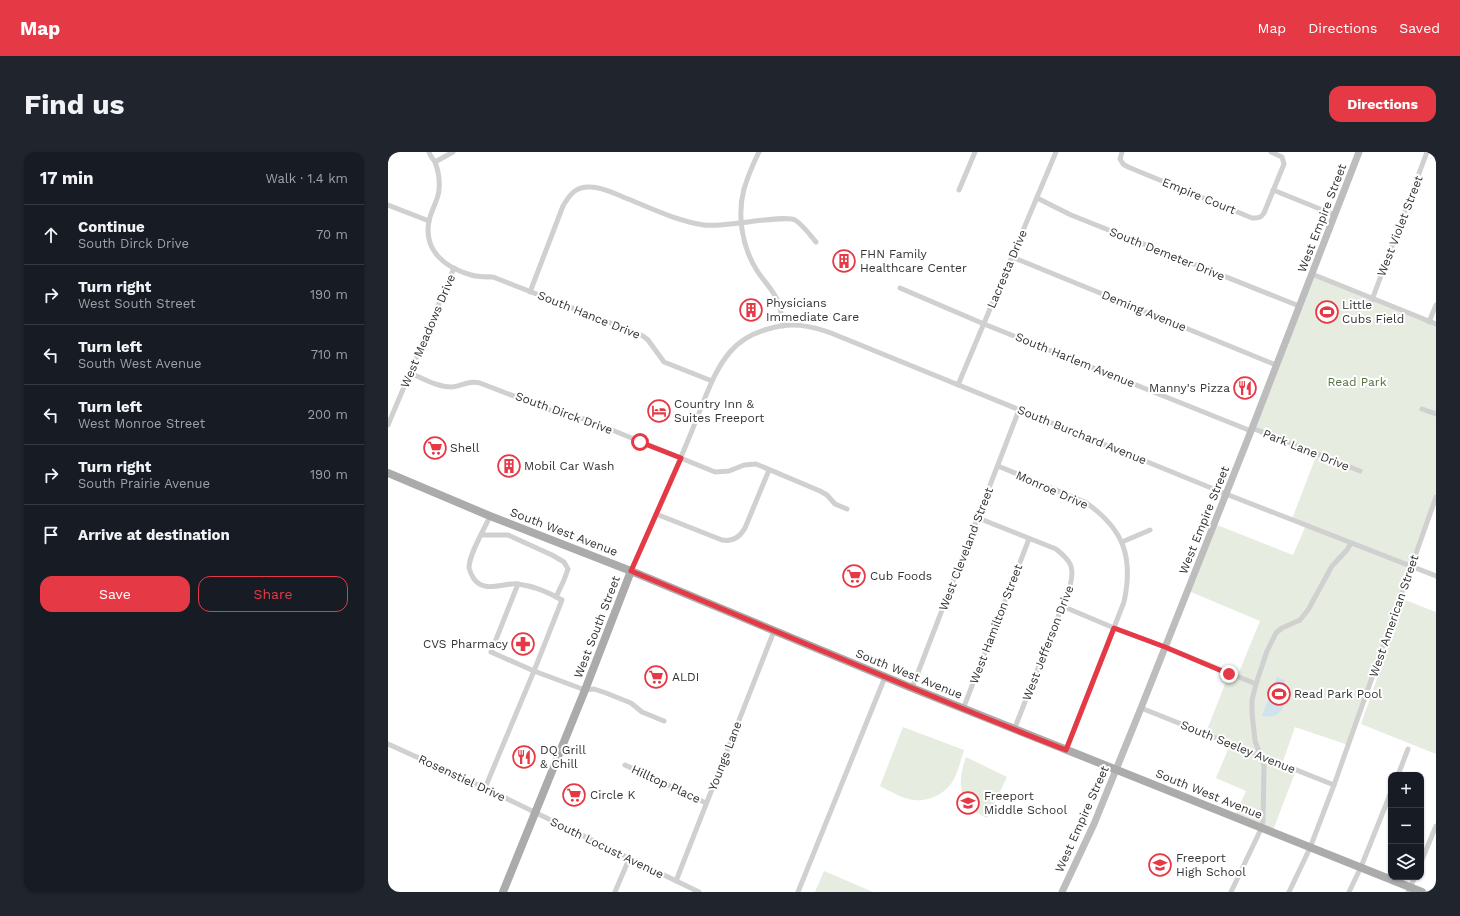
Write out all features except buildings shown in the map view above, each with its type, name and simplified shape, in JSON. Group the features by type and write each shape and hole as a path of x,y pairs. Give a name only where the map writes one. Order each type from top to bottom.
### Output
{"main road":[{"name":"West Empire Street","path":"1062,892 1094,824 1142,708 1252,430 1359,152"},
{"name":"South West Avenue","path":"388,473 490,516 631,571 1014,730 1116,769 1261,829 1361,867 1409,890 1422,892"},
{"name":"West South Street","path":"503,892 586,690 631,571"}],"street":[{"name":"West Meadows Drive","path":"388,425 454,268 445,264 438,258 432,248 428,236 429,221 437,200 439,189 435,162 429,152"},
{"path":"435,162 453,152"},
{"path":"759,152 744,190 741,204 742,224 751,261 776,297 779,304 783,326"},
{"path":"959,190 975,152"},
{"name":"Lacresta Drive","path":"958,385 1056,152"},
{"name":"Empire Court","path":"1122,152 1120,159 1123,164 1128,167 1252,218 1261,217 1284,164 1282,157 1271,152"},
{"name":"West Violet Street","path":"1372,300 1427,152"},
{"path":"530,292 563,206 569,195 582,187 599,188 682,220 706,226 742,224 786,218 794,219 816,242"},
{"path":"1273,190 1335,215"},
{"name":"South Demeter Drive","path":"1037,198 1070,215 1299,306"},
{"path":"388,205 429,221"},
{"name":"Deming Avenue","path":"1012,257 1276,365"},
{"name":"South Hance Drive","path":"454,268 472,275 493,277 643,336 648,340 664,362 712,382"},
{"path":"1312,274 1372,300 1436,324"},
{"name":"South Harlem Avenue","path":"900,288 984,324 1252,430"},
{"path":"1429,322 1436,305"},
{"name":"South Burchard Avenue","path":"730,351 744,339 758,332 783,326 800,324 816,327 1226,494 1436,576"},
{"name":"West South Street","path":"631,571 681,458 712,382 720,365 730,351"},
{"name":"South Dirck Drive","path":"410,373 440,386 454,387 473,381 480,383 564,415 585,419 715,472 729,471 744,464 756,464 820,491 827,495 835,504 847,509"},
{"path":"1422,409 1436,414"},
{"name":"West Cleveland Street","path":"912,688 1019,410"},
{"name":"Park Lane Drive","path":"1252,430 1360,471"},
{"name":"Monroe Drive","path":"998,466 1085,502 1106,518 1122,542 1128,570 1124,602 1066,750"},
{"path":"656,514 715,538 727,541 740,536 746,528 769,470"},
{"name":"West American Street","path":"1289,892 1310,848 1334,785 1435,500"},
{"path":"485,788 562,600 535,588 518,584 488,586 476,582 471,576 469,567 477,542 482,535 490,516"},
{"name":"West Jefferson Drive","path":"978,518 1056,549 1066,557 1072,566 1073,576 1014,730"},
{"path":"1122,542 1150,530"},
{"path":"482,535 508,535 552,554 564,562 568,569 556,597"},
{"name":"West Hamilton Street","path":"963,709 1029,539"},
{"path":"1231,892 1261,829 1264,801 1264,765 1256,741 1252,700 1267,651 1276,634 1282,628 1300,620 1308,610 1332,566 1347,550 1351,543"},
{"path":"518,584 491,652 534,671 586,690 594,689 606,693 631,703 642,712 664,721"},
{"path":"1062,606 1256,684"},
{"name":"Youngs Lane","path":"676,881 774,631"},
{"path":"798,892 885,677"},
{"name":"South Seeley Avenue","path":"1142,708 1334,785"},
{"name":"Rosenstiel Drive","path":"388,744 536,813"},
{"path":"1399,772 1408,749"},
{"name":"Hilltop Place","path":"625,765 706,803"},
{"path":"1349,892 1361,867 1388,800"},
{"name":"South Locust Avenue","path":"536,813 676,881 689,890 699,892"},
{"path":"1424,855 1436,826"},
{"path":"615,892 629,859"},
{"path":"1409,890 1414,880"}],"green space":[{"name":"Read Park","path":"1314,275 1436,325 1436,495 1348,745 1295,727 1282,764 1296,770 1272,833 1234,818 1246,791 1216,778 1230,745 1205,735 1229,674 1237,677 1260,621 1191,592 1217,525 1293,555 1306,525 1292,519 1317,454 1252,428"},
{"path":"1405,600 1436,612 1436,754 1361,724"},
{"path":"903,727 964,750 958,770 952,782 948,787 933,798 914,800 905,798 880,786"},
{"path":"966,757 1007,777 987,818 970,806 962,793 961,776"},
{"path":"824,871 873,892 815,892"}],"water":[{"name":"Read Park Pool","path":"1277,677 1285,680 1283,688 1289,690 1284,706 1279,713 1275,715 1262,716"}],"place":[{"name":"FHN Family Healthcare Center","path":"844,261"},
{"name":"Physicians Immediate Care","path":"751,310"},
{"name":"Little Cubs Field","path":"1327,312"},
{"name":"Manny's Pizza","path":"1245,388"},
{"name":"Country Inn & Suites Freeport","path":"659,411"},
{"name":"Shell","path":"435,448"},
{"name":"Mobil Car Wash","path":"509,466"},
{"name":"Cub Foods","path":"854,576"},
{"name":"CVS Pharmacy","path":"523,644"},
{"name":"ALDI","path":"656,677"},
{"name":"Read Park Pool","path":"1279,694"},
{"name":"DQ Grill & Chill","path":"524,757"},
{"name":"Circle K","path":"574,795"},
{"name":"Freeport Middle School","path":"968,803"},
{"name":"Freeport High School","path":"1160,865"}],"route":[{"path":"640,442 681,458 631,571 1014,730 1066,750 1114,628 1165,647 1229,674"}]}
